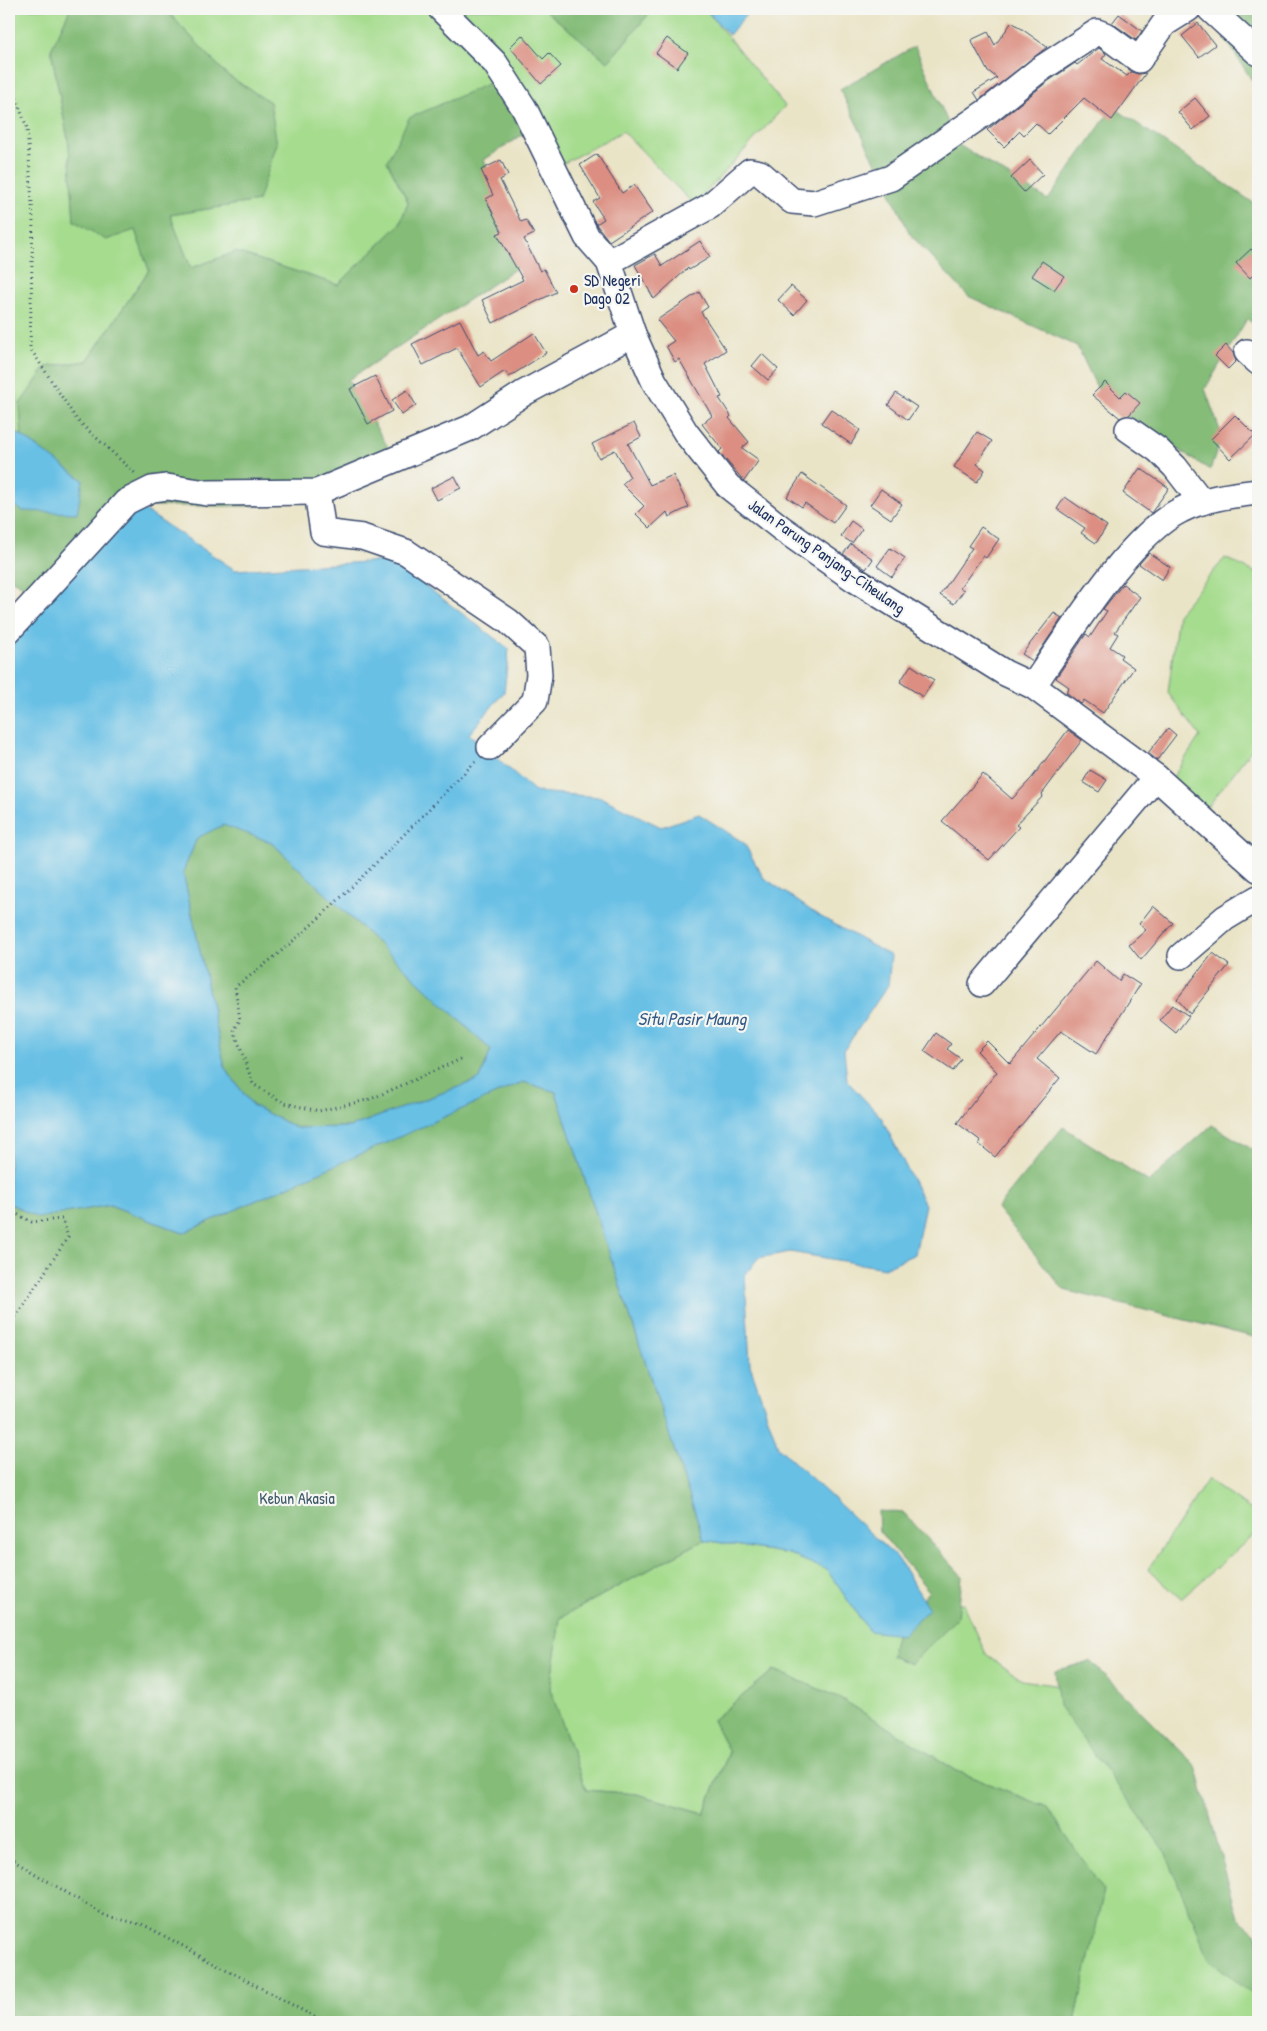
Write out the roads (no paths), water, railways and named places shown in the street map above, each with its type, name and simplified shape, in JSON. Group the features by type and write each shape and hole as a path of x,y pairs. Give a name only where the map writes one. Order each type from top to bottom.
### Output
{"street":[{"name":"Jalan Parung Panjang–Ciheulang","path":"441,9 495,64 524,108 587,237 609,262 632,334 654,381 686,433 728,486 781,528 854,579 1005,673 1033,686 1156,777 1258,868"},
{"path":"609,262 710,206 750,171 760,173 792,201 814,203 891,178 989,110 1039,70 1097,32 1105,35 1139,60 1164,24 1188,9"},
{"path":"1210,9 1258,52"},
{"path":"9,630 126,502 152,490 167,487 207,493 317,492 470,428 524,393 632,334"},
{"path":"1128,429 1158,450 1175,467 1202,502"},
{"path":"317,492 323,532 362,537 406,552 508,621 537,647 539,676 535,701 490,747"},
{"path":"1033,686 1128,556 1162,521 1182,509 1202,502 1258,492"},
{"path":"982,984 1156,777"},
{"path":"1181,956 1225,918 1258,898"}],"water":[{"path":"705,9 751,9 729,35"},
{"path":"9,427 83,480 77,513 23,511 9,503"},
{"name":"Situ Pasir Maung","path":"138,506 235,570 383,561 415,578 509,649 504,692 469,734 536,792 600,797 661,827 699,814 744,843 763,877 816,914 891,956 888,985 844,1050 847,1081 881,1117 925,1205 915,1254 884,1268 790,1252 758,1258 745,1275 750,1365 778,1447 899,1560 929,1609 902,1635 869,1631 827,1570 789,1554 704,1540 556,1092 523,1082 183,1233 110,1205 38,1218 9,1203 9,640","holes":["223,825 271,842 491,1050 480,1079 350,1127 296,1128 252,1105 225,1068 183,872 197,838"]}],"place":[{"name":"SD Negeri Dago 02","path":"574,289"}],"park label":[{"name":"Kebun Akasia","path":"297,1498"}]}
